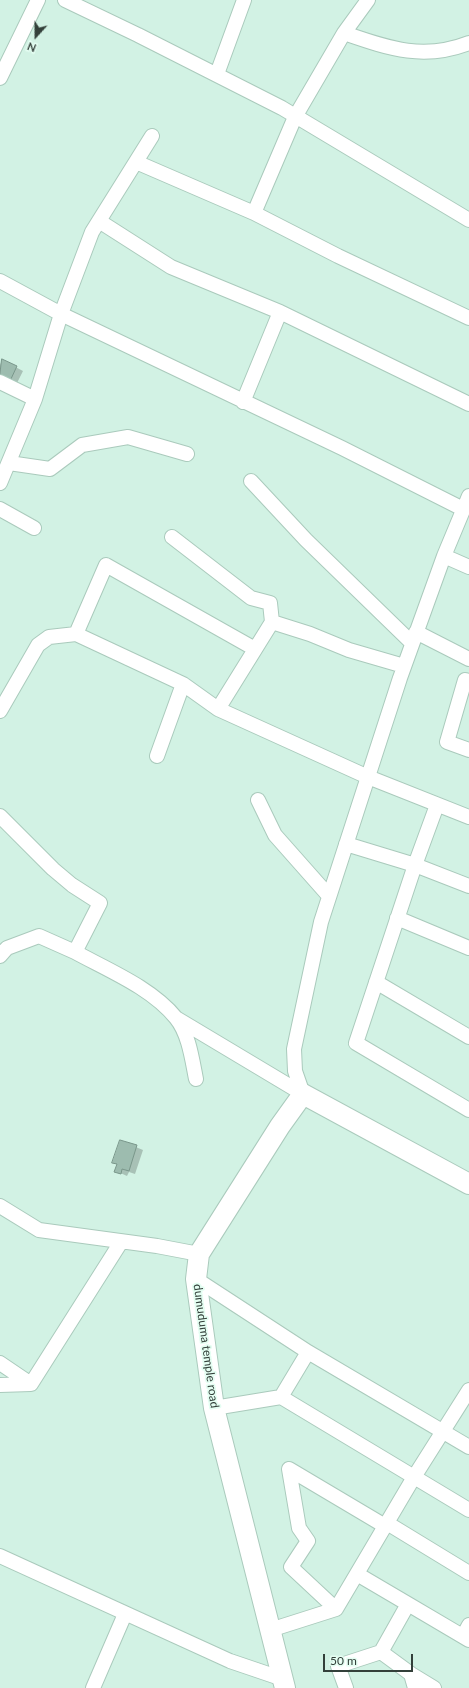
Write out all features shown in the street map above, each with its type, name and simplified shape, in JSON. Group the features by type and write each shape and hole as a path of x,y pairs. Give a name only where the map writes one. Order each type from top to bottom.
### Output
{"street":[{"path":"0,78 38,0"},
{"path":"65,0 217,74 295,117 469,220"},
{"path":"217,74 244,0"},
{"path":"254,214 295,117 344,33 368,0"},
{"path":"344,33 389,48 414,52 453,49 469,43"},
{"path":"0,483 35,399 61,314 92,232 152,136"},
{"path":"136,162 254,214 338,256 469,318"},
{"path":"99,221 171,266 280,312 469,404"},
{"path":"0,281 61,314 342,448 463,509"},
{"path":"243,402 280,312"},
{"path":"0,382 35,399"},
{"path":"9,463 50,469 82,445 128,437 187,454"},
{"path":"251,481 306,540 414,637 469,659"},
{"path":"303,1094 295,1071 294,1049 321,922 414,637 444,556 469,496"},
{"path":"0,509 34,528"},
{"path":"172,537 251,598 270,603 272,622 218,709"},
{"path":"444,556 469,567"},
{"path":"76,634 106,565 255,650"},
{"path":"272,622 310,634 349,650 404,666"},
{"path":"1,709 38,645 49,636 76,634 183,684 218,709 368,777 469,817"},
{"path":"469,681 465,680 447,742 469,750"},
{"path":"157,756 183,684"},
{"path":"258,800 275,835 329,896"},
{"path":"437,805 415,865 356,1043 469,1110"},
{"path":"0,816 53,869 72,885 100,903 76,952"},
{"path":"346,844 415,865 469,886"},
{"path":"397,918 469,948"},
{"path":"2,949 39,936 76,952 144,989 176,1018 303,1094 469,1184"},
{"path":"376,982 469,1037"},
{"path":"176,1018 189,1045 196,1079"},
{"name":"dumuduma temple road","path":"284,1686 214,1408 196,1279 199,1254 280,1126 303,1094"},
{"path":"0,1206 39,1230 157,1246 199,1254"},
{"path":"31,1384 121,1242"},
{"path":"196,1279 308,1352 469,1447"},
{"path":"281,1397 308,1352"},
{"path":"0,1363 31,1384"},
{"path":"0,1385 31,1384"},
{"path":"270,1630 336,1609 414,1477 469,1390"},
{"path":"214,1408 281,1397 469,1510"},
{"path":"336,1609 291,1567 308,1541 299,1528 289,1469 469,1573"},
{"path":"0,1556 284,1686"},
{"path":"357,1574 408,1604 467,1633"},
{"path":"346,1688 338,1666 381,1652 408,1604"},
{"path":"93,1688 125,1614"},
{"path":"381,1652 411,1674 434,1688"},
{"path":"411,1674 415,1688"}],"building":[{"path":"2,359 17,366 10,381 0,376"},
{"path":"120,1140 137,1145 129,1171 122,1169 121,1174 114,1172 117,1164 112,1163"}]}
